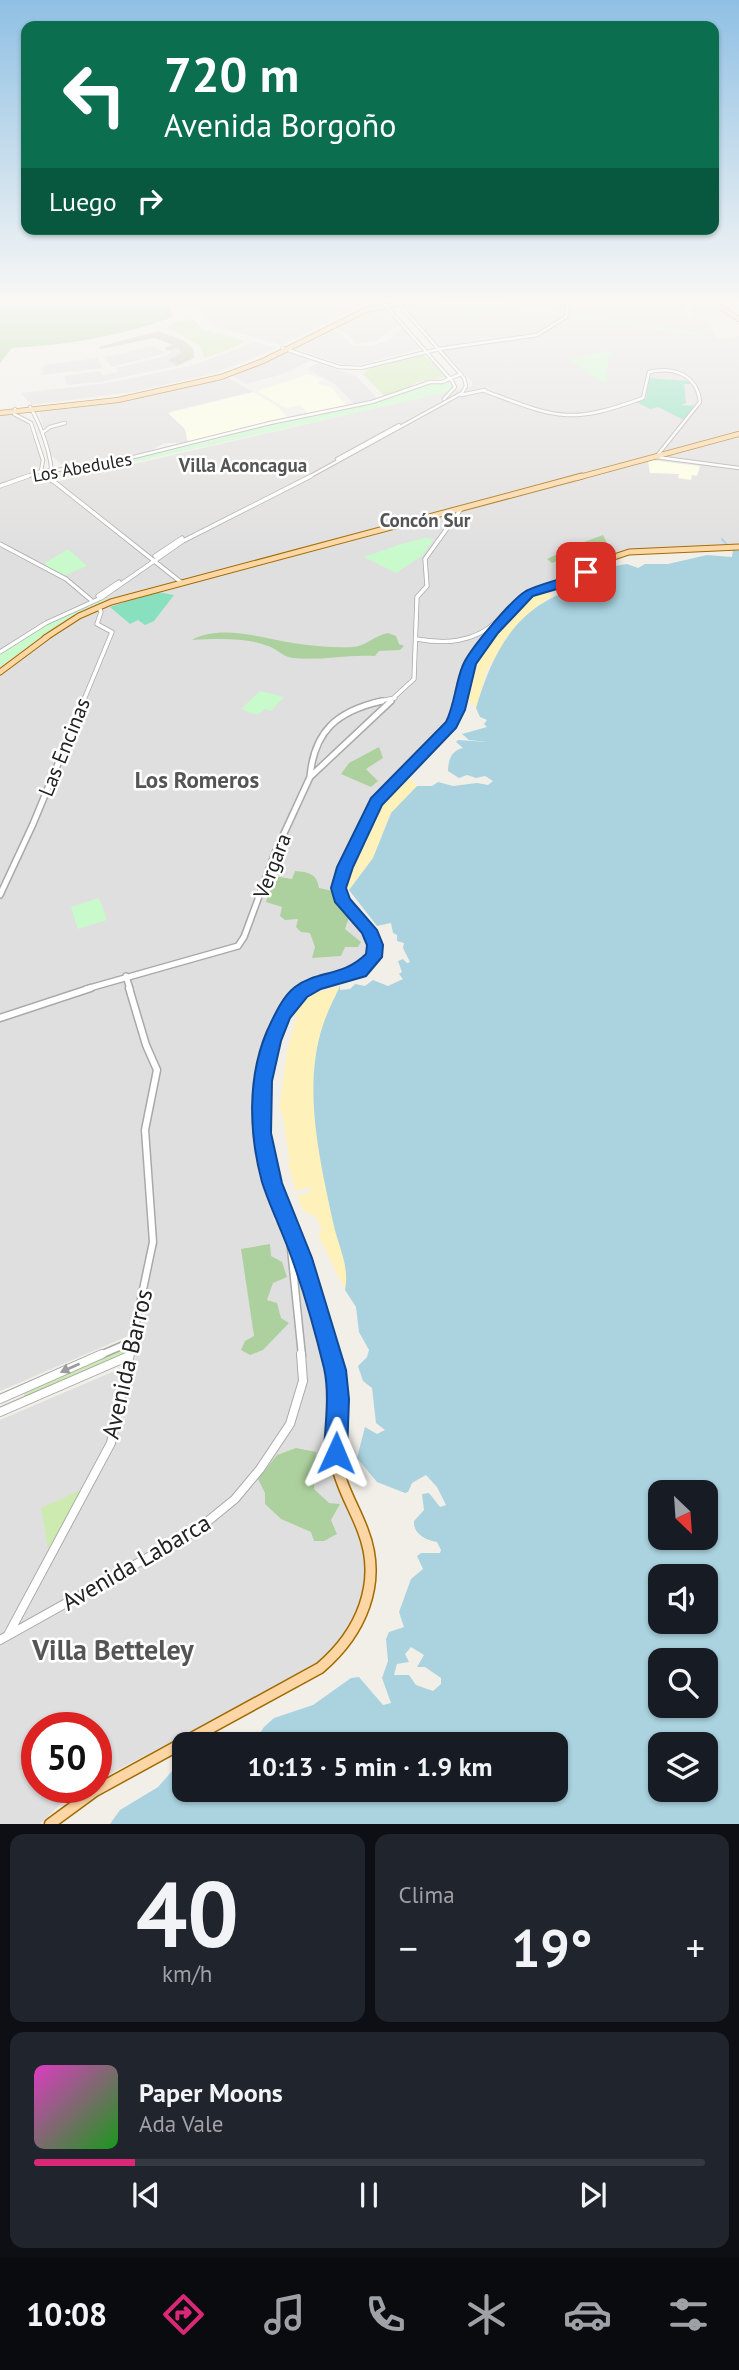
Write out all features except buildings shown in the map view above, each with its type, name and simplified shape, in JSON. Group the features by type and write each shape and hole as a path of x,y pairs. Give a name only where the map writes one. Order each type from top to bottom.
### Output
{"main road":[{"path":"0,412 125,396 168,386"},
{"path":"312,548 739,434"},
{"path":"655,456 705,443"},
{"path":"661,448 667,452"},
{"path":"95,603 494,499"},
{"path":"50,1824 95,1791 320,1668 346,1646 362,1614 370,1586 369,1547 340,1476 336,1453 338,1399 335,1370 302,1258 272,1183 261,1133 263,1081 272,1041 283,1014 301,992 316,984 360,971 372,960 374,941 365,925 341,899 339,888 341,877 376,802 451,725 459,710 464,679 473,657 522,600 538,590 577,579 602,561 626,552 646,549 738,547"},
{"path":"0,671 95,603 181,582"}],"street":[{"name":"Los Abedules","path":"0,486 41,471 87,468 121,461 222,438 270,423 372,402 419,386"},
{"path":"402,425 445,399 455,386"},
{"path":"456,396 465,386"},
{"path":"0,652 46,623 95,603 189,534 304,477 456,396 483,390 571,417 607,412 644,397 645,386"},
{"path":"696,386 699,405 655,456 739,468"},
{"path":"31,409 41,425 44,446 53,469 52,481"},
{"path":"15,410 31,423 43,460 41,471 181,582"},
{"path":"42,433 50,426 65,422"},
{"path":"51,462 67,469"},
{"path":"426,586 425,559 461,509"},
{"path":"0,544 66,579 95,603"},
{"path":"108,598 152,560"},
{"name":"Vergara","path":"0,1018 126,976 226,951 239,944 253,916 275,853 310,777 397,698 414,679 417,597 426,586"},
{"path":"416,639 439,643 477,637 485,633 514,603 522,600"},
{"name":"Las Encinas","path":"0,895 33,824 112,632 97,625 101,612 95,603"},
{"path":"20,640 29,649"},
{"path":"310,777 313,747 329,724 374,703 397,698"},
{"name":"Avenida Barros","path":"8,1635 111,1443 153,1242 145,1130 158,1070 146,1045 126,976"},
{"name":"Avenida Labarca","path":"0,1640 197,1530 235,1499 260,1469 290,1424 303,1381 300,1328 287,1236 289,1229"},
{"path":"0,1399 133,1341"},
{"path":"0,1412 129,1356"}],"shaded area":[{"path":"81,386 159,386 31,405 21,393"},
{"path":"187,386 242,386 253,392 169,412 185,429 188,443 164,443 150,451 83,466 61,464 50,454 39,412 116,403"},
{"path":"272,386 327,386 331,387 346,405 308,413 300,405 286,408 257,391"},
{"path":"337,386 366,386 378,399 355,405"},
{"path":"471,386 739,386 739,545 627,550 600,560 572,578 533,589 515,599 482,633 484,637 466,663 449,723 377,794 337,876 335,888 338,901 358,922 370,942 371,951 366,962 355,969 303,986 283,1004 274,1023 259,1080 257,1146 274,1220 289,1237 298,1260 327,1357 330,1371 334,1472 338,1489 363,1547 363,1596 347,1636 312,1669 190,1732 172,1732 172,1742 112,1773 112,1712 21,1712 21,1803 62,1803 40,1824 0,1824 0,1420 112,1372 130,1379 142,1330 0,1391 0,415 11,415 27,422 42,460 36,471 51,483"},
{"path":"253,392 276,405 288,418 188,443 185,429 168,413"},
{"path":"648,461 700,466 697,476 692,475 691,480 678,478 679,474 650,473"}],"green space":[{"path":"375,386 411,386 406,389 385,397"},
{"path":"648,386 684,386 686,403 681,405 694,406 684,420 658,407 650,409 636,402 646,398"},
{"path":"416,387 453,387 449,392 54,480 56,471 108,465 223,438 271,423 374,403"},
{"path":"603,535 608,545 588,549 552,563 547,559 564,551 557,547 573,546"},
{"path":"425,538 434,539 423,555 396,573 364,557 401,544"},
{"path":"68,549 87,566 63,576 42,565"},
{"path":"157,592 174,595 154,621 145,625 138,620 130,624 110,607"},
{"path":"102,598 105,601 63,621 0,667 0,654 50,622"},
{"path":"228,633 308,645 353,647 388,633 396,636 399,644 404,646 400,650 379,651 375,656 314,659 289,657 268,646 250,641 192,640 203,635"},
{"path":"260,691 284,697 271,711 266,709 257,715 241,709"},
{"path":"379,747 383,758 366,769 378,781 371,787 341,774 349,763"},
{"path":"295,871 312,875 319,888 333,891 349,917 345,929 361,942 358,947 345,947 341,956 312,958 315,947 310,933 301,932 296,927 298,919 285,920 280,916 282,907 266,902 274,876 292,879"},
{"path":"99,898 107,920 78,929 71,907"},
{"path":"270,1244 271,1256 282,1262 287,1277 273,1283 267,1300 277,1303 281,1318 289,1323 263,1350 250,1355 241,1350 245,1341 254,1336 241,1249"},
{"path":"123,1347 123,1356 25,1398 23,1391"},
{"path":"296,1448 316,1452 314,1489 329,1503 340,1504 331,1520 337,1534 324,1541 314,1541 311,1532 281,1519 265,1504 265,1493 258,1479 277,1455"},
{"path":"83,1489 48,1549 41,1508"}],"sand":[{"path":"546,592 553,595 536,607 488,668 476,708 467,695 475,670 487,649 501,629 528,601"},
{"path":"407,779 417,786 391,813 373,858 349,890 344,890 382,801"},
{"path":"340,986 331,1005 329,1197 344,1257 345,1290 318,1234 322,1232 318,1221 303,1211 298,1196 311,1192 309,1187 296,1191 288,1164 290,1162 282,1111 279,1111 287,1052 297,1015 294,1013 298,1007 294,1005 308,995"}],"water":[{"path":"733,550 739,551 739,1824 110,1824 120,1810 158,1787 172,1771 172,1802 568,1802 568,1732 261,1732 274,1718 313,1705 351,1678 359,1677 383,1705 391,1703 382,1678 388,1661 386,1639 389,1632 404,1627 399,1612 411,1579 423,1569 417,1556 421,1553 440,1553 441,1550 437,1542 418,1533 414,1521 424,1510 422,1494 429,1493 440,1507 446,1505 437,1487 426,1475 412,1483 405,1493 377,1482 357,1458 365,1427 377,1434 385,1430 376,1423 372,1388 363,1381 358,1366 367,1357 369,1350 359,1332 356,1307 345,1290 345,1264 333,1222 315,1124 314,1073 325,1020 340,986 340,990 350,989 355,984 365,986 373,980 388,986 403,979 399,974 402,972 398,961 403,959 407,963 410,962 403,948 404,943 397,941 391,923 377,926 349,890 373,858 391,813 417,786 432,786 438,782 453,786 477,783 488,785 493,781 485,776 476,778 467,775 459,778 448,771 448,767 453,753 463,748 456,742 458,740 487,742 469,740 462,734 487,727 484,724 487,720 480,717 476,708 503,643 531,612 570,590 594,584 594,581 604,576 603,572 616,569 615,566 627,564 638,568 645,564 668,564 707,555 732,557","holes":["411,1647 424,1655 417,1667 425,1667 441,1678 441,1684 433,1691 416,1685 409,1675 394,1675 397,1664 409,1662 405,1654"]}],"waterway":[{"path":"722,539 728,546"}],"district":[{"name":"Villa Aconcagua","path":"243,465"},
{"name":"Concón Sur","path":"425,520"},
{"name":"Los Romeros","path":"197,779"},
{"name":"Villa Betteley","path":"113,1649"}],"route":[{"path":"336,1453 338,1399 335,1370 302,1258 282,1214 272,1183 261,1133 263,1081 272,1041 283,1014 301,992 310,986 360,971 367,967 374,957 375,945 369,930 343,902 340,895 341,877 376,802 445,732 456,717 469,664 483,642 529,594 570,582 586,572"}]}
